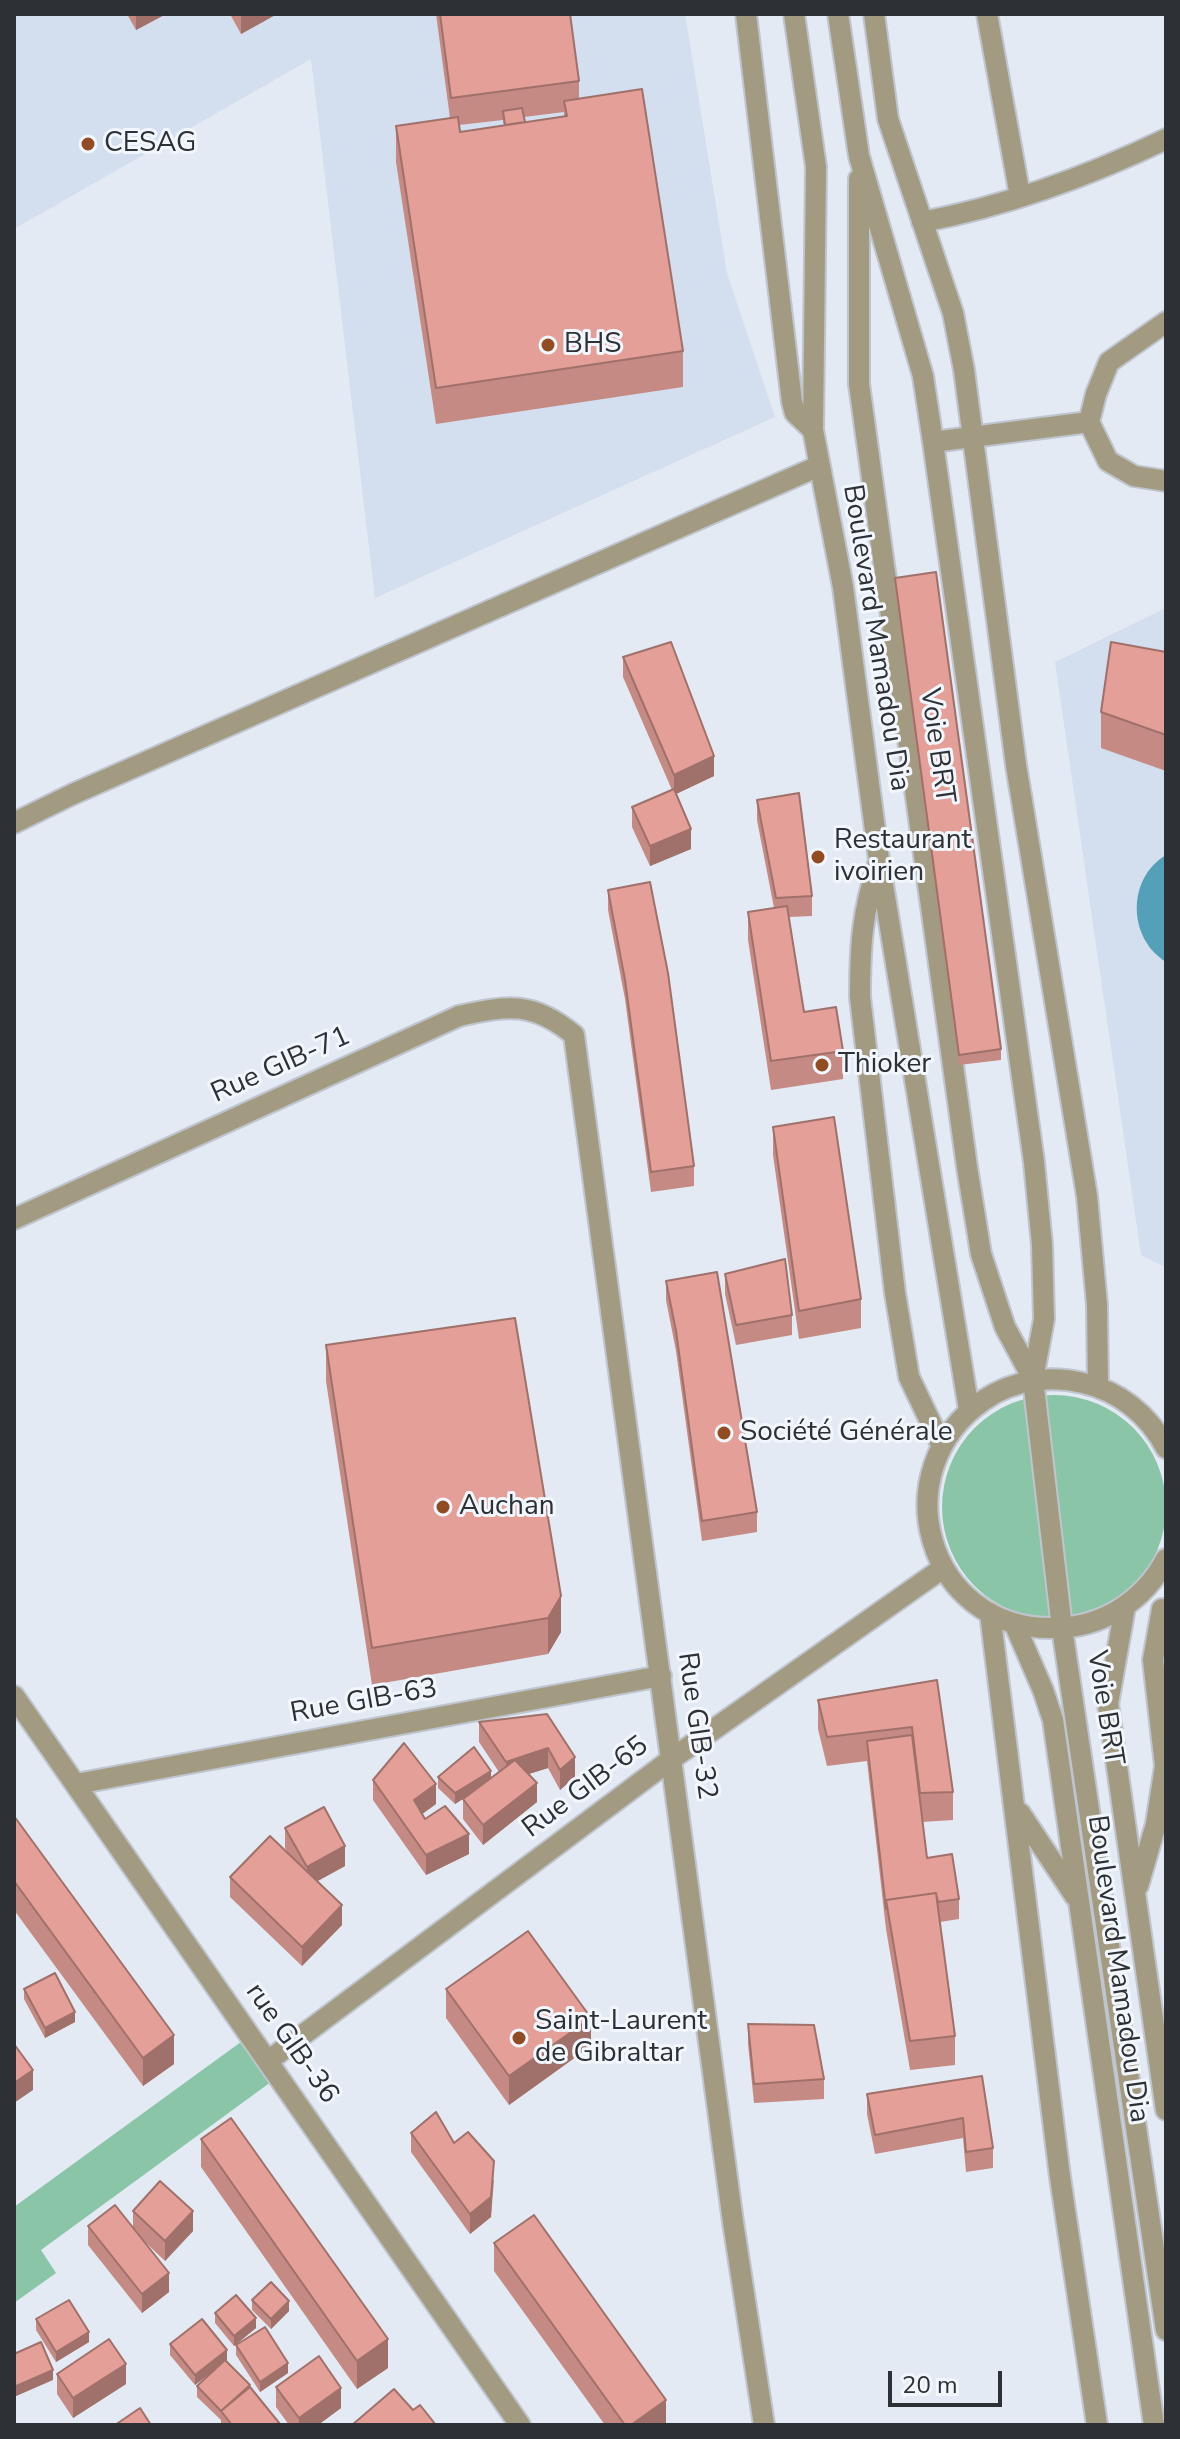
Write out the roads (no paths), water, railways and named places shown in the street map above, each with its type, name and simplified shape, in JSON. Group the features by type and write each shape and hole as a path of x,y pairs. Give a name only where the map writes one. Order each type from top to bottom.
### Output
{"street":[{"path":"746,14 792,402 795,413 813,430"},
{"name":"Boulevard Mamadou Dia","path":"794,14 816,167 813,430 843,587 879,860 969,1410"},
{"name":"Voie BRT","path":"838,14 859,156 923,376 933,442 1034,1162 1042,1245 1044,1319 1033,1379 1062,1628 1166,2330"},
{"path":"874,14 888,119 953,313 973,437 1016,765 1087,1196 1097,1305 1098,1386"},
{"path":"987,14 1020,196"},
{"path":"922,222 984,209 1115,163 1166,139"},
{"name":"Voie BRT","path":"859,156 859,384 924,867 981,1254 1005,1327 1033,1379"},
{"path":"1166,322 1109,362 1089,422 1108,461 1134,476 1166,481"},
{"path":"933,442 1089,422"},
{"path":"14,823 73,794 819,466"},
{"path":"879,860 865,904 860,997 895,1293 909,1377 941,1444"},
{"name":"Rue GIB-71","path":"14,1219 459,1016 512,1007 554,1018 574,1035"},
{"name":"Rue GIB-32","path":"574,1035 733,2222 764,2425"},
{"path":"1162,1566 1143,1591 1117,1611 1081,1626 1032,1627 1014,1623 972,1601 943,1568 931,1538 926,1507 930,1474 941,1444 969,1410 998,1390 1033,1379 1067,1379 1098,1386 1158,1417 1166,1448"},
{"path":"1162,1566 1162,1609 1166,1633"},
{"name":"Rue GIB-65","path":"268,2061 673,1758 943,1568"},
{"path":"1135,1902 1156,1824 1165,1766 1153,1660 1162,1609"},
{"name":"Boulevard Mamadou Dia","path":"1117,1611 1108,1704 1166,2110"},
{"path":"990,1613 1060,2177 1097,2425"},
{"name":"Boulevard Mamadou Dia","path":"1014,1623 1053,1720 1154,2425"},
{"name":"Rue GIB-63","path":"76,1784 661,1676"},
{"name":"rue GIB-36","path":"14,1696 520,2425"},
{"path":"1014,1798 1024,1823 1081,1905"}],"water":[{"path":"1166,855 1166,962 1144,938 1137,908 1144,878 1153,865"}],"place":[{"name":"CESAG","path":"88,144"},
{"name":"BHS","path":"548,345"},
{"name":"Restaurant ivoirien","path":"818,857"},
{"name":"Thioker","path":"822,1065"},
{"name":"Société Générale","path":"724,1433"},
{"name":"Auchan","path":"443,1507"},
{"name":"Saint-Laurent de Gibraltar","path":"519,2038"}]}
